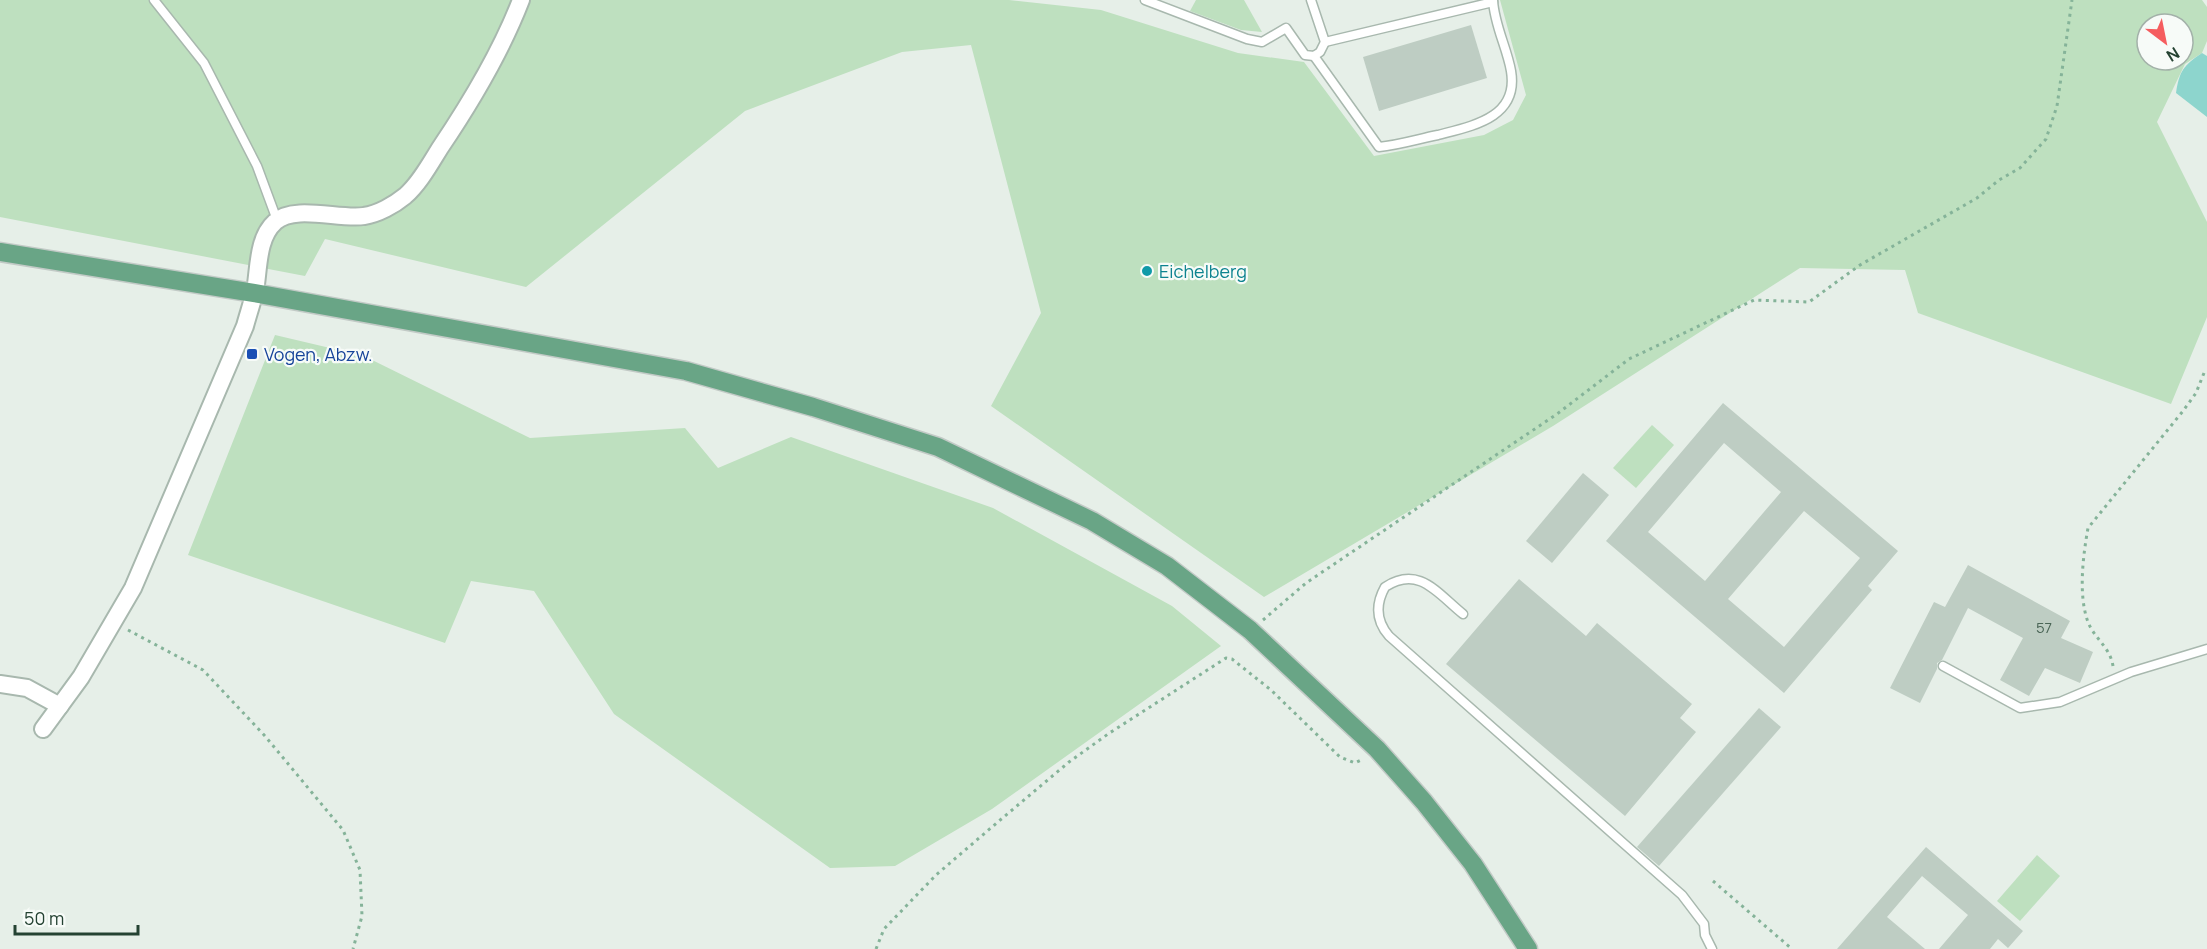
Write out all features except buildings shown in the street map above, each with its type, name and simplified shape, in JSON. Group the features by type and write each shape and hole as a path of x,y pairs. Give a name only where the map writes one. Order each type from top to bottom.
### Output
{"main road":[{"path":"0,252 254,293 686,371 813,407 938,447 1092,521 1167,566 1250,630 1377,749 1424,802 1473,864 1528,949"}],"street":[{"path":"43,729 81,677 137,578 245,326 254,293 261,249 268,230 277,220 294,215 313,213 364,216 384,210 406,195 459,120 486,74 521,0"},
{"path":"0,684 27,688 60,706"}],"lane":[{"path":"154,0 204,63 257,166 277,220"},
{"path":"1145,0 1247,39 1262,42 1286,28 1305,55 1314,56 1320,52 1326,42 1493,1 1511,71 1512,84 1509,97 1502,109 1489,119 1474,126 1379,147 1314,56"},
{"path":"1311,0 1326,42"},
{"path":"1463,614 1418,579 1403,578 1385,587 1377,606 1382,627 1389,636 1682,895 1704,924 1705,935 1712,949"},
{"path":"1943,666 2020,708 2060,702 2132,672 2207,649"}],"path":[{"path":"1250,630 1306,584 1557,414 1629,359 1754,300 1809,302 1860,265 1977,198 1999,180 2020,168 2046,139 2057,106 2072,0"},
{"path":"2115,680 2111,655 2088,623 2085,611 2082,584 2083,553 2088,528 2183,411 2196,393 2204,373"},
{"path":"113,622 203,670 265,736 343,830 360,870 362,916 353,949"},
{"path":"876,949 884,929 936,875 1007,813 1098,741 1226,658 1232,659 1271,690 1340,757 1355,763 1377,749"},
{"path":"1713,881 1792,949"}],"green space":[{"path":"0,0 1009,0 1101,10 1238,53 1304,62 1374,156 1484,135 1513,120 1526,95 1500,0 2202,0 2207,7 2207,41 2202,53 2195,58 2195,12 2135,12 2135,72 2181,72 2157,122 2207,222 2207,317 2171,404 1918,313 1905,270 1800,268 1553,426 1264,597 991,406 1041,313 971,45 902,52 745,111 526,287 325,239 305,276 0,217"},
{"path":"1196,0 1244,0 1262,32 1241,30 1190,11"},
{"path":"275,335 364,356 530,438 685,428 718,468 791,437 993,508 1172,606 1221,646 992,809 895,866 830,868 614,714 534,591 471,581 445,643 188,555"},
{"path":"1652,425 1674,445 1636,488 1613,468"},
{"path":"2037,855 2060,876 2020,921 1997,901"}],"water":[{"path":"2202,53 2207,56 2207,117 2176,93 2182,72 2195,72 2195,58"}],"place":[{"name":"Eichelberg","path":"1147,271"},
{"name":"Vogen, Abzw.","path":"252,354"}]}
